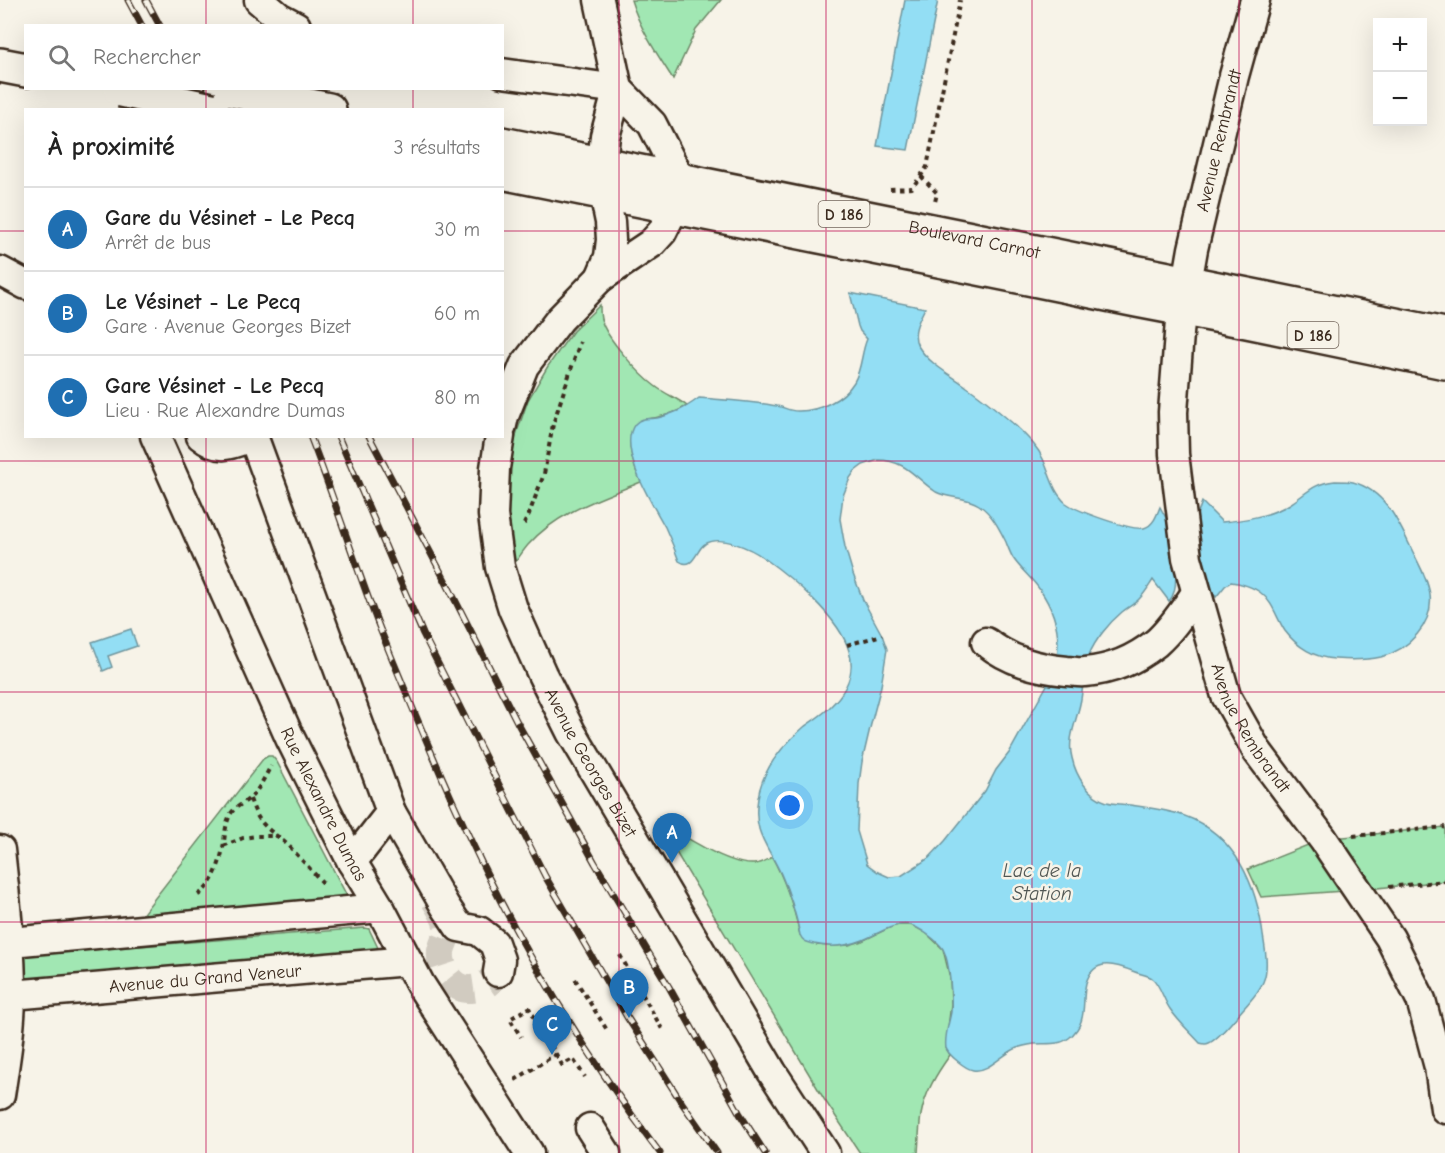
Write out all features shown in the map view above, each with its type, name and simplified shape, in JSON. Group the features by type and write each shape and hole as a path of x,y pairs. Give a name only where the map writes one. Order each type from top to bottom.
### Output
{"main road":[{"path":"0,43 24,48"},
{"path":"0,65 24,70"},
{"path":"133,90 224,96 314,108"},
{"name":"Boulevard Carnot","path":"504,145 603,178 678,193 1137,300 1184,296 1255,296 1445,335"},
{"name":"Boulevard Carnot","path":"504,172 603,178"},
{"name":"Boulevard Carnot","path":"1184,296 1445,362"}],"street":[{"path":"259,0 279,17 292,24"},
{"path":"591,287 609,257 611,240 603,178 605,136 618,89 599,0"},
{"name":"Avenue Rembrandt","path":"1255,0 1234,76 1184,296 1173,412 1174,454 1187,558 1226,696 1257,751 1323,839 1390,938 1421,1000 1439,1067 1445,1109"},
{"path":"504,72 618,89 652,124 678,193 662,232 652,243 591,287 560,319 524,366 504,416"},
{"path":"0,271 24,284"},
{"name":"Rue Alexandre Dumas","path":"156,438 290,738 352,862 380,908 420,984 529,1153"},
{"path":"204,438 211,444 223,446 247,438"},
{"path":"254,438 391,812 459,927 479,931 494,943 500,960 498,972"},
{"name":"Avenue Georges Bizet","path":"500,438 495,468 493,515 500,567 513,609 542,674 571,732 772,1072 825,1153"},
{"path":"986,642 997,651 1035,667 1084,672 1112,667 1135,658 1157,642 1197,593"},
{"path":"352,862 391,812"},
{"path":"0,849 5,995 5,1067 0,1095"},
{"path":"4,942 380,908"},
{"name":"Avenue du Grand Veneur","path":"5,995 408,961"},
{"path":"590,1128 606,1153"}],"path":[{"path":"888,190 912,188 927,167 960,0"},
{"path":"520,529 529,514 544,474 553,424 586,326 591,287"},
{"path":"847,645 882,635"},
{"path":"196,897 205,891 217,871 231,813 250,799 259,788"},
{"path":"250,799 261,822 288,845 349,911"},
{"path":"1323,839 1445,827"},
{"path":"224,846 243,838 277,836"},
{"path":"1358,890 1445,881"},
{"path":"620,955 662,1029"},
{"path":"574,979 607,1030"},
{"path":"521,1037 510,1019 529,1008 562,1065 573,1059 585,1077"},
{"path":"532,1069 556,1054"}],"green space":[{"path":"631,0 721,0 696,30 673,79 644,31"},
{"path":"600,305 604,327 624,355 655,386 687,406 667,415 645,419 632,434 631,452 641,482 596,500 552,523 528,545 512,567 506,520 508,467 517,432 528,400 548,366 573,331"},
{"path":"272,756 277,762 348,898 134,925 263,759"},
{"path":"656,819 704,848 731,860 757,864 772,857 789,895 800,935 817,945 849,945 893,926 912,925 926,933 943,949 950,978 951,1004 946,1048 950,1055 925,1098 920,1120 918,1153 860,1153 824,1099"},
{"path":"1445,827 1445,881 1261,897 1248,869 1323,839"},
{"path":"369,929 380,952 23,980 22,960 27,955"}],"water":[{"path":"905,0 938,0 908,150 877,146"},
{"name":"Lac de la Station","path":"850,293 925,308 918,322 915,336 918,346 941,369 993,406 1028,438 1041,454 1055,488 1066,503 1105,520 1138,528 1150,525 1160,507 1166,518 1175,561 1173,594 1169,601 1153,580 1136,602 1112,621 1095,644 1085,667 1081,698 1071,738 1071,751 1080,778 1094,795 1107,802 1164,810 1194,820 1224,842 1236,856 1245,872 1253,890 1262,928 1266,955 1265,976 1252,999 1222,1033 1209,1043 1200,1043 1180,1022 1152,978 1113,965 1106,965 1094,969 1090,975 1086,983 1082,1019 1069,1038 1057,1043 1019,1047 984,1069 973,1070 958,1061 946,1048 951,1012 950,980 943,949 933,938 910,925 898,925 857,942 839,946 809,943 800,935 787,889 759,830 758,798 764,778 781,750 840,696 850,675 849,651 844,638 826,612 775,566 752,551 736,544 711,541 705,544 688,563 679,561 665,527 638,476 630,447 630,434 640,420 659,418 678,411 699,398 757,403 796,411 822,407 844,394 859,372 867,339 858,326","holes":["878,460 903,466 936,492 974,502 988,513 1001,532 1013,558 1046,600 1055,621 1058,642 1052,676 985,791 929,858 901,876 889,877 867,864 857,831 862,762 881,686 887,649 853,574 840,519 843,496 855,471 863,465"]},
{"path":"1335,481 1353,482 1364,486 1374,492 1389,508 1401,528 1429,589 1430,606 1423,626 1401,648 1381,657 1340,659 1314,654 1301,647 1290,637 1269,601 1258,591 1231,582 1216,597 1210,590 1205,576 1197,520 1202,502 1222,522 1240,520 1275,512 1316,486"},
{"path":"131,629 137,646 108,656 112,667 103,671 92,642"}],"tunnel":[{"path":"435,900 447,925 441,957 444,970 451,981 462,988 477,988 489,982 498,972"}],"railway":[{"path":"128,0 141,24"},
{"path":"146,0 159,24"},
{"path":"172,90 179,108"},
{"path":"194,90 203,108"},
{"path":"311,438 380,629 434,760 494,889 567,1018 612,1087 660,1153"},
{"path":"339,438 423,634 545,876 627,1017 717,1153"},
{"path":"370,438 517,722 595,863 669,987 740,1114 765,1153"}],"place":[{"name":"Gare du Vésinet - Le Pecq","path":"672,863"},
{"name":"Le Vésinet - Le Pecq","path":"629,1018"},
{"name":"Gare Vésinet - Le Pecq","path":"552,1055"}]}
